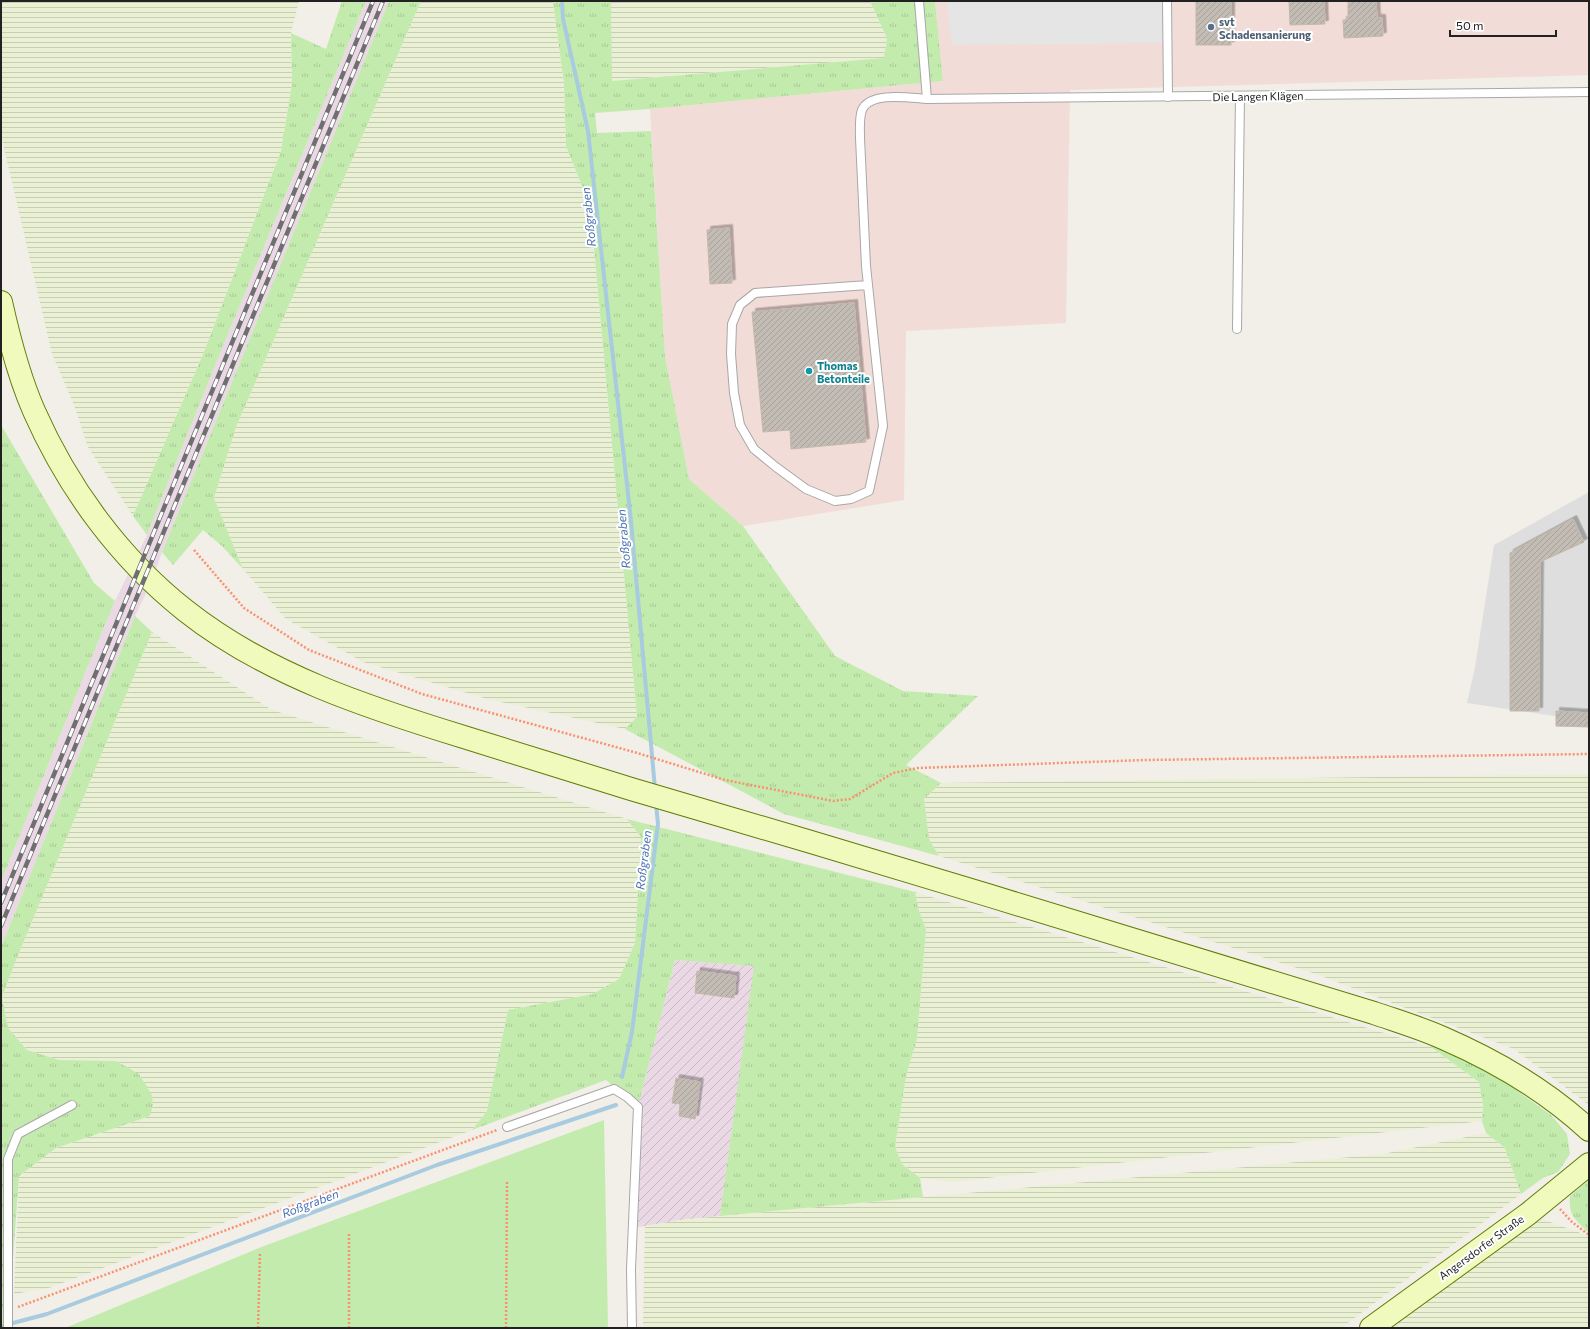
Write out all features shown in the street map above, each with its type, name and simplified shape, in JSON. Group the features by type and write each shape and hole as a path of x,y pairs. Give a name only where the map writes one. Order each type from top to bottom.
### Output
{"main road":[{"path":"1,302 19,369 33,409 56,455 75,488 102,525 130,559 162,591 230,642 265,662 354,700 452,734 1367,1011 1429,1032 1485,1058 1523,1079 1555,1101 1589,1130"},
{"name":"Angersdorfer Straße","path":"1371,1328 1528,1214 1589,1164"}],"lane":[{"path":"919,1 927,99"},
{"path":"1167,1 1168,97"},
{"name":"Die Langen Klägen","path":"868,285 860,138 861,117 863,108 869,102 882,98 1168,97 1589,92"},
{"path":"1236,329 1240,96"},
{"path":"868,285 883,426 869,491 851,499 835,501 806,490 776,467 754,449 740,425 734,394 731,354 732,324 740,304 755,293 868,285"},
{"path":"507,1127 614,1089 627,1097 638,1107 632,1268 632,1328"},
{"path":"8,1328 8,1159 18,1134 72,1105"}],"path":[{"path":"194,550 244,608 309,650 422,694 634,752 725,780 833,801 850,799 893,773 918,768 1145,760 1589,754"},
{"path":"8,1311 507,1127"},
{"path":"506,1328 507,1181"},
{"path":"1550,1196 1572,1222 1589,1235"},
{"path":"349,1232 349,1328"},
{"path":"258,1328 260,1253"}],"shaded area":[{"path":"366,1 389,1 162,552 152,581 135,616 1,947 1,882 115,601 147,535 225,341"},
{"path":"935,1 1589,1 1589,75 1070,90 1066,323 906,331 904,500 743,526 689,479 665,356 650,109 943,81"},
{"path":"947,1 1162,1 1162,43 952,45"},
{"path":"1589,492 1589,721 1467,703 1475,667 1494,545"},
{"path":"675,960 755,966 720,1216 680,1220 633,1228 638,1107"}],"green space":[{"path":"1,1 299,1 291,33 292,84 281,151 204,352 133,516 88,447 74,405 52,354 1,135"},
{"path":"342,1 366,1 225,341 147,535 133,516 204,352 281,151 292,84 291,33 326,49"},
{"path":"389,1 421,1 236,427 214,498 243,569 223,547 203,530 173,565 162,552"},
{"path":"421,1 553,1 564,84 566,146 586,196 592,226 637,717 625,729 487,699 363,662 286,619 243,569 214,498 236,427"},
{"path":"553,1 611,1 612,81 884,58 887,38 870,1 935,1 943,81 595,113 597,133 651,131 665,356 689,479 743,526 835,656 903,691 978,696 906,765 941,783 924,799 929,839 939,856 784,814 625,729 637,717 592,226 586,196 566,146 564,84"},
{"path":"611,1 870,1 887,38 884,58 611,81"},
{"path":"1,425 94,583 115,601 1,882"},
{"path":"135,616 152,632 2,997 8,1028 27,1050 59,1060 116,1061 139,1074 152,1095 153,1105 150,1116 56,1148 19,1176 8,1328 1,1328 1,947"},
{"path":"152,632 272,710 627,819 641,837 635,943 619,979 593,994 508,1010 487,1111 472,1130 49,1288 14,1294 19,1176 56,1148 150,1116 153,1105 152,1095 116,1061 59,1060 27,1050 8,1028 2,997"},
{"path":"1589,774 1589,1105 1514,1049 1316,974 939,856 929,839 924,799 941,783"},
{"path":"627,819 915,892 918,908 926,929 917,1039 906,1076 895,1147 902,1164 920,1178 923,1197 720,1216 754,966 675,960 638,1107 606,1080 472,1130 487,1111 508,1010 593,994 619,979 635,943 641,837"},
{"path":"915,892 1431,1047 1479,1082 1483,1104 1482,1121 953,1182 920,1178 902,1164 895,1147 906,1076 917,1039 926,929 918,908"},
{"path":"1430,1043 1498,1077 1551,1115 1567,1134 1570,1154 1558,1172 1543,1178 1521,1194 1505,1148 1486,1133 1482,1121 1483,1104 1479,1082 1431,1047"},
{"path":"604,1120 608,1328 65,1328 264,1246"},
{"path":"1486,1133 1505,1148 1521,1194 1341,1328 643,1328 645,1226 680,1220 1383,1154"},
{"path":"1589,1180 1589,1233 1574,1217 1570,1208 1570,1196"},
{"path":"1528,1214 1589,1236 1589,1328 1371,1328"}],"building":[{"path":"1196,1 1231,1 1231,45 1196,45"},
{"path":"1289,1 1324,1 1325,24 1290,25"},
{"path":"1348,1 1376,1 1377,18 1348,20"},
{"path":"1382,18 1383,36 1344,38 1343,20"},
{"path":"729,228 732,283 710,284 707,230"},
{"name":"Thomas Betonteile","path":"854,303 866,442 791,449 790,430 763,432 752,312"},
{"path":"1573,519 1584,542 1540,562 1539,711 1510,711 1510,553"},
{"path":"1556,711 1589,713 1589,727 1556,726"},
{"path":"697,971 736,976 734,998 695,993"},
{"path":"676,1078 700,1082 695,1119 679,1116 680,1104 672,1103"}],"waterway":[{"name":"Roßgraben","path":"562,1 563,19 588,131 631,521 655,789"},
{"name":"Roßgraben","path":"622,1077 632,1032 658,824 656,804"},
{"name":"Roßgraben","path":"13,1323 47,1314 437,1165 616,1105"}],"railway":[{"path":"1,903 373,1"},
{"path":"1,926 383,1"}],"place":[{"name":"svt Schadensanierung","path":"1211,27"},
{"name":"Thomas Betonteile","path":"809,371"}]}
